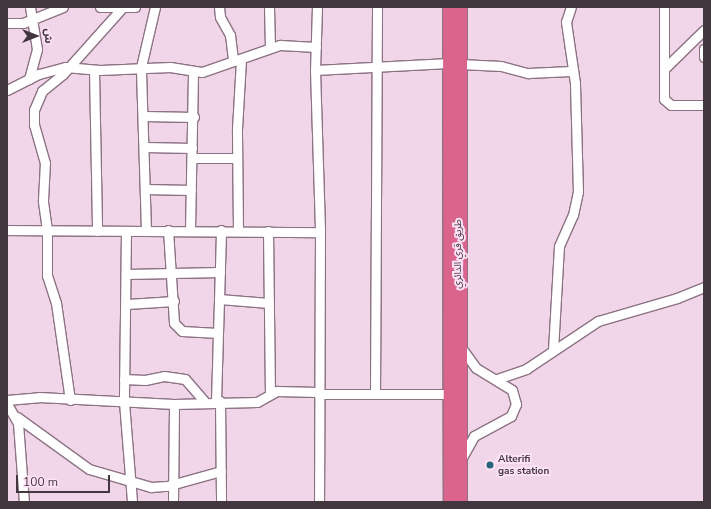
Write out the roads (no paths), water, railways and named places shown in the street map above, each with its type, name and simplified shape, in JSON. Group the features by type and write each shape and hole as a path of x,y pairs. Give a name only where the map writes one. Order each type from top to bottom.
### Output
{"highway":[{"name":"طريق قري الدائري","path":"449,7 455,64 460,345 460,502"},
{"name":"طريق قري الدائري","path":"450,502 450,394 455,64 460,7"}],"street":[{"path":"30,7 37,49 30,79"},
{"path":"7,23 32,20 63,7"},
{"path":"100,7 135,7"},
{"path":"146,230 145,147 141,67 155,7"},
{"path":"219,7 220,17 230,36 237,60 238,230"},
{"path":"269,7 270,48"},
{"path":"316,7 315,70 320,232 318,393 319,502"},
{"path":"375,394 377,7"},
{"path":"553,350 559,246 573,215 578,192 575,83 571,71 566,22 571,7"},
{"path":"664,7 664,99 667,103 704,105"},
{"path":"70,400 56,303 47,276 47,230 43,200 45,163 34,125 34,110 38,96 68,67 122,8"},
{"path":"664,69 704,30"},
{"path":"7,90 30,79 68,67 94,70 170,67 193,72 214,70 270,48 286,45 316,47"},
{"path":"704,49 704,57"},
{"path":"315,70 377,66 455,64 501,66 528,73 571,71"},
{"path":"94,70 97,231"},
{"path":"190,230 194,117 193,72"},
{"path":"144,116 194,117"},
{"path":"145,147 192,148"},
{"path":"192,158 237,158"},
{"path":"146,189 191,190"},
{"path":"7,230 238,230 320,232"},
{"path":"126,230 127,304 124,402 128,478 132,502"},
{"path":"168,230 174,302 174,323 178,329 218,333"},
{"path":"220,502 221,471 218,401 218,333 221,230"},
{"path":"268,231 270,394"},
{"path":"126,274 220,272"},
{"path":"498,379 526,369 598,321 677,298 704,287"},
{"path":"219,299 269,303"},
{"path":"127,304 174,302"},
{"path":"460,345 476,368 498,379 512,390 515,411 505,421 474,436 460,463"},
{"path":"124,380 145,380 164,376 185,379 204,401"},
{"path":"7,400 39,397 70,400 174,404 204,401 257,402 270,394 450,394"},
{"path":"7,404 17,417 89,469 128,478 159,488 221,471"},
{"path":"173,502 174,404"},
{"path":"17,417 24,502"}],"place":[{"name":"Alterifi gas station","path":"490,465"}]}
